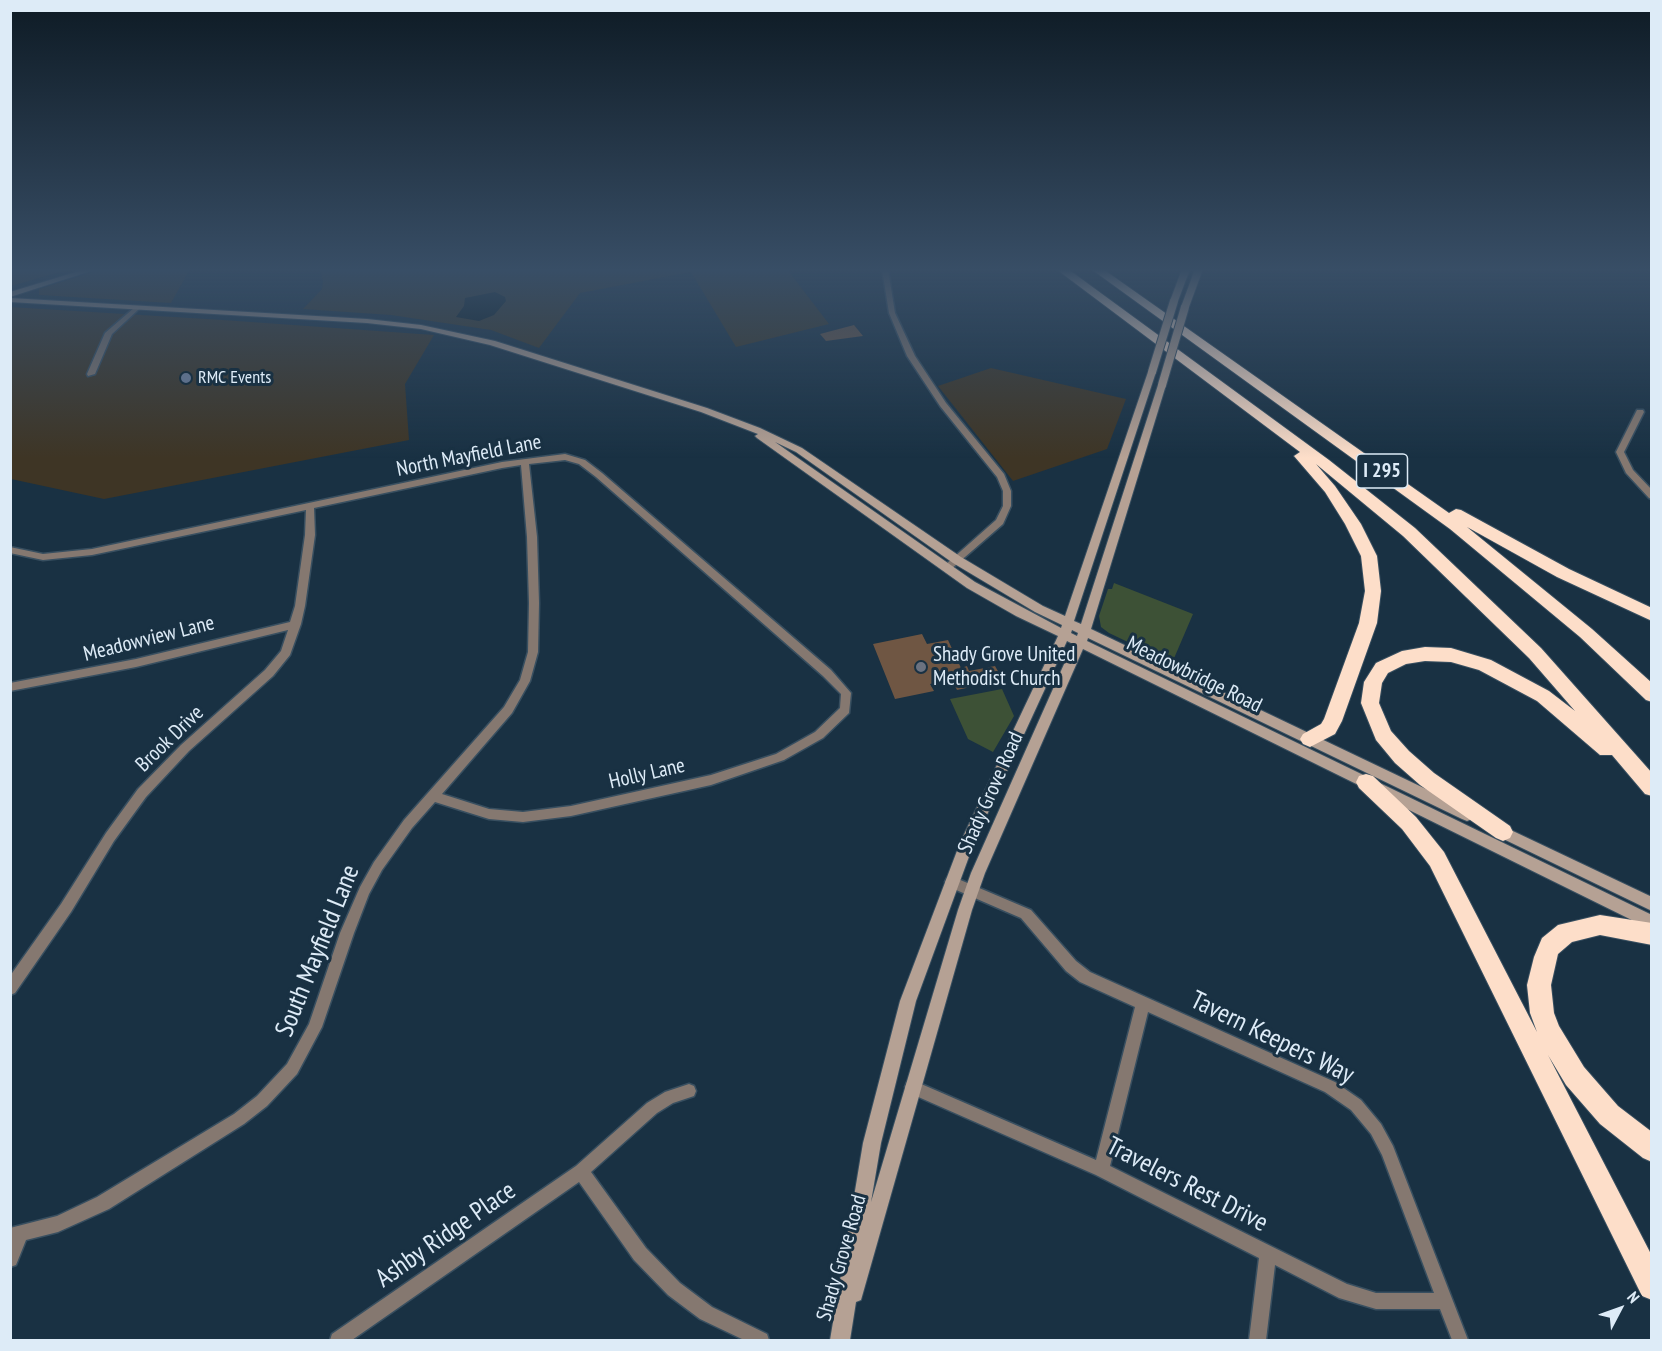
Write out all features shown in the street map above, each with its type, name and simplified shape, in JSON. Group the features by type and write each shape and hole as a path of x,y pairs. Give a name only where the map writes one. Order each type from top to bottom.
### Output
{"highway":[{"name":"I 295","path":"1146,332 1379,507 1464,582 1564,685 1652,788"},
{"name":"I 295","path":"1185,332 1384,472 1528,583 1652,695"},
{"path":"1264,419 1330,489 1364,543 1371,567 1373,591 1368,623 1331,725 1310,739"},
{"path":"1384,472 1526,554 1652,615"},
{"path":"1503,832 1412,767 1383,735 1370,703 1373,682 1382,668 1402,658 1425,654 1452,655 1498,670 1558,707 1652,788"},
{"path":"1366,782 1409,823 1437,859 1652,1286"},
{"path":"1652,934 1600,925 1566,933 1550,946 1543,963 1539,985 1542,1013 1549,1033 1575,1076 1609,1115 1652,1149"}],"main road":[{"name":"Meadowbridge Road","path":"445,332 492,343 741,424 799,450 957,561 1066,629"},
{"name":"Shady Grove Road","path":"840,1341 870,1155 885,1083 908,1001 951,882 1066,629 1164,332"},
{"name":"Shady Grove Road","path":"840,1341 912,1087 972,890 1083,637 1178,332"},
{"name":"Meadowbridge Road","path":"741,424 991,597 1310,739 1652,904"},
{"name":"Meadowbridge Road","path":"1083,637 1366,782 1652,923"}],"street":[{"path":"91,374 110,332"},
{"path":"900,332 911,356 944,404 1001,476 1007,490 1007,506 1000,522 947,568"},
{"path":"1640,412 1620,452 1629,471 1652,496"},
{"name":"North Mayfield Lane","path":"10,550 44,556 73,556 558,457 582,462 827,673 842,687 847,701"},
{"name":"South Mayfield Lane","path":"15,1235 58,1224 103,1203 239,1119 282,1081 300,1056 315,1027 364,891 394,842 508,710 518,696 530,667 534,603 532,537 525,462"},
{"name":"Brook Drive","path":"10,987 66,908 128,812 179,754 269,673 286,652 296,624 310,535 310,506"},
{"name":"Meadowview Lane","path":"10,687 91,673 296,624"},
{"name":"Holly Lane","path":"433,796 489,814 523,817 571,811 711,780 761,765 801,747 832,725 845,710 847,701"},
{"name":"Tavern Keepers Way","path":"951,882 1026,914 1077,972 1330,1087 1356,1105 1376,1129 1388,1151 1460,1341"},
{"path":"1101,1170 1143,1003"},
{"name":"Travelers Rest Drive","path":"912,1087 1101,1170 1268,1254 1362,1298 1445,1301"},
{"name":"Ashby Ridge Place","path":"338,1341 581,1171 652,1108 670,1097 689,1091"},
{"path":"581,1171 640,1254 674,1289 705,1313 761,1341"},
{"path":"10,1259 15,1235"},
{"path":"1257,1341 1268,1254"}],"shaded area":[{"path":"10,332 392,332 434,335 405,384 409,440 104,499 11,479"},
{"path":"496,332 551,332 539,348"},
{"path":"727,332 796,332 736,347"},
{"path":"991,368 1126,399 1107,449 1013,481 938,386"}],"green space":[{"path":"1114,583 1193,614 1172,663 1101,627 1099,616 1108,589 1112,589"},
{"path":"1002,689 1014,716 993,752 968,739 950,699"}],"building":[{"path":"860,332 863,336 826,341 820,334"},
{"name":"Shady Grove United Methodist Church","path":"922,634 927,644 948,640 961,668 967,666 969,671 995,666 1003,680 957,690 952,680 930,684 934,691 895,699 873,644"}],"place":[{"name":"RMC Events","path":"186,378"},
{"name":"Shady Grove United Methodist Church","path":"921,667"}]}
